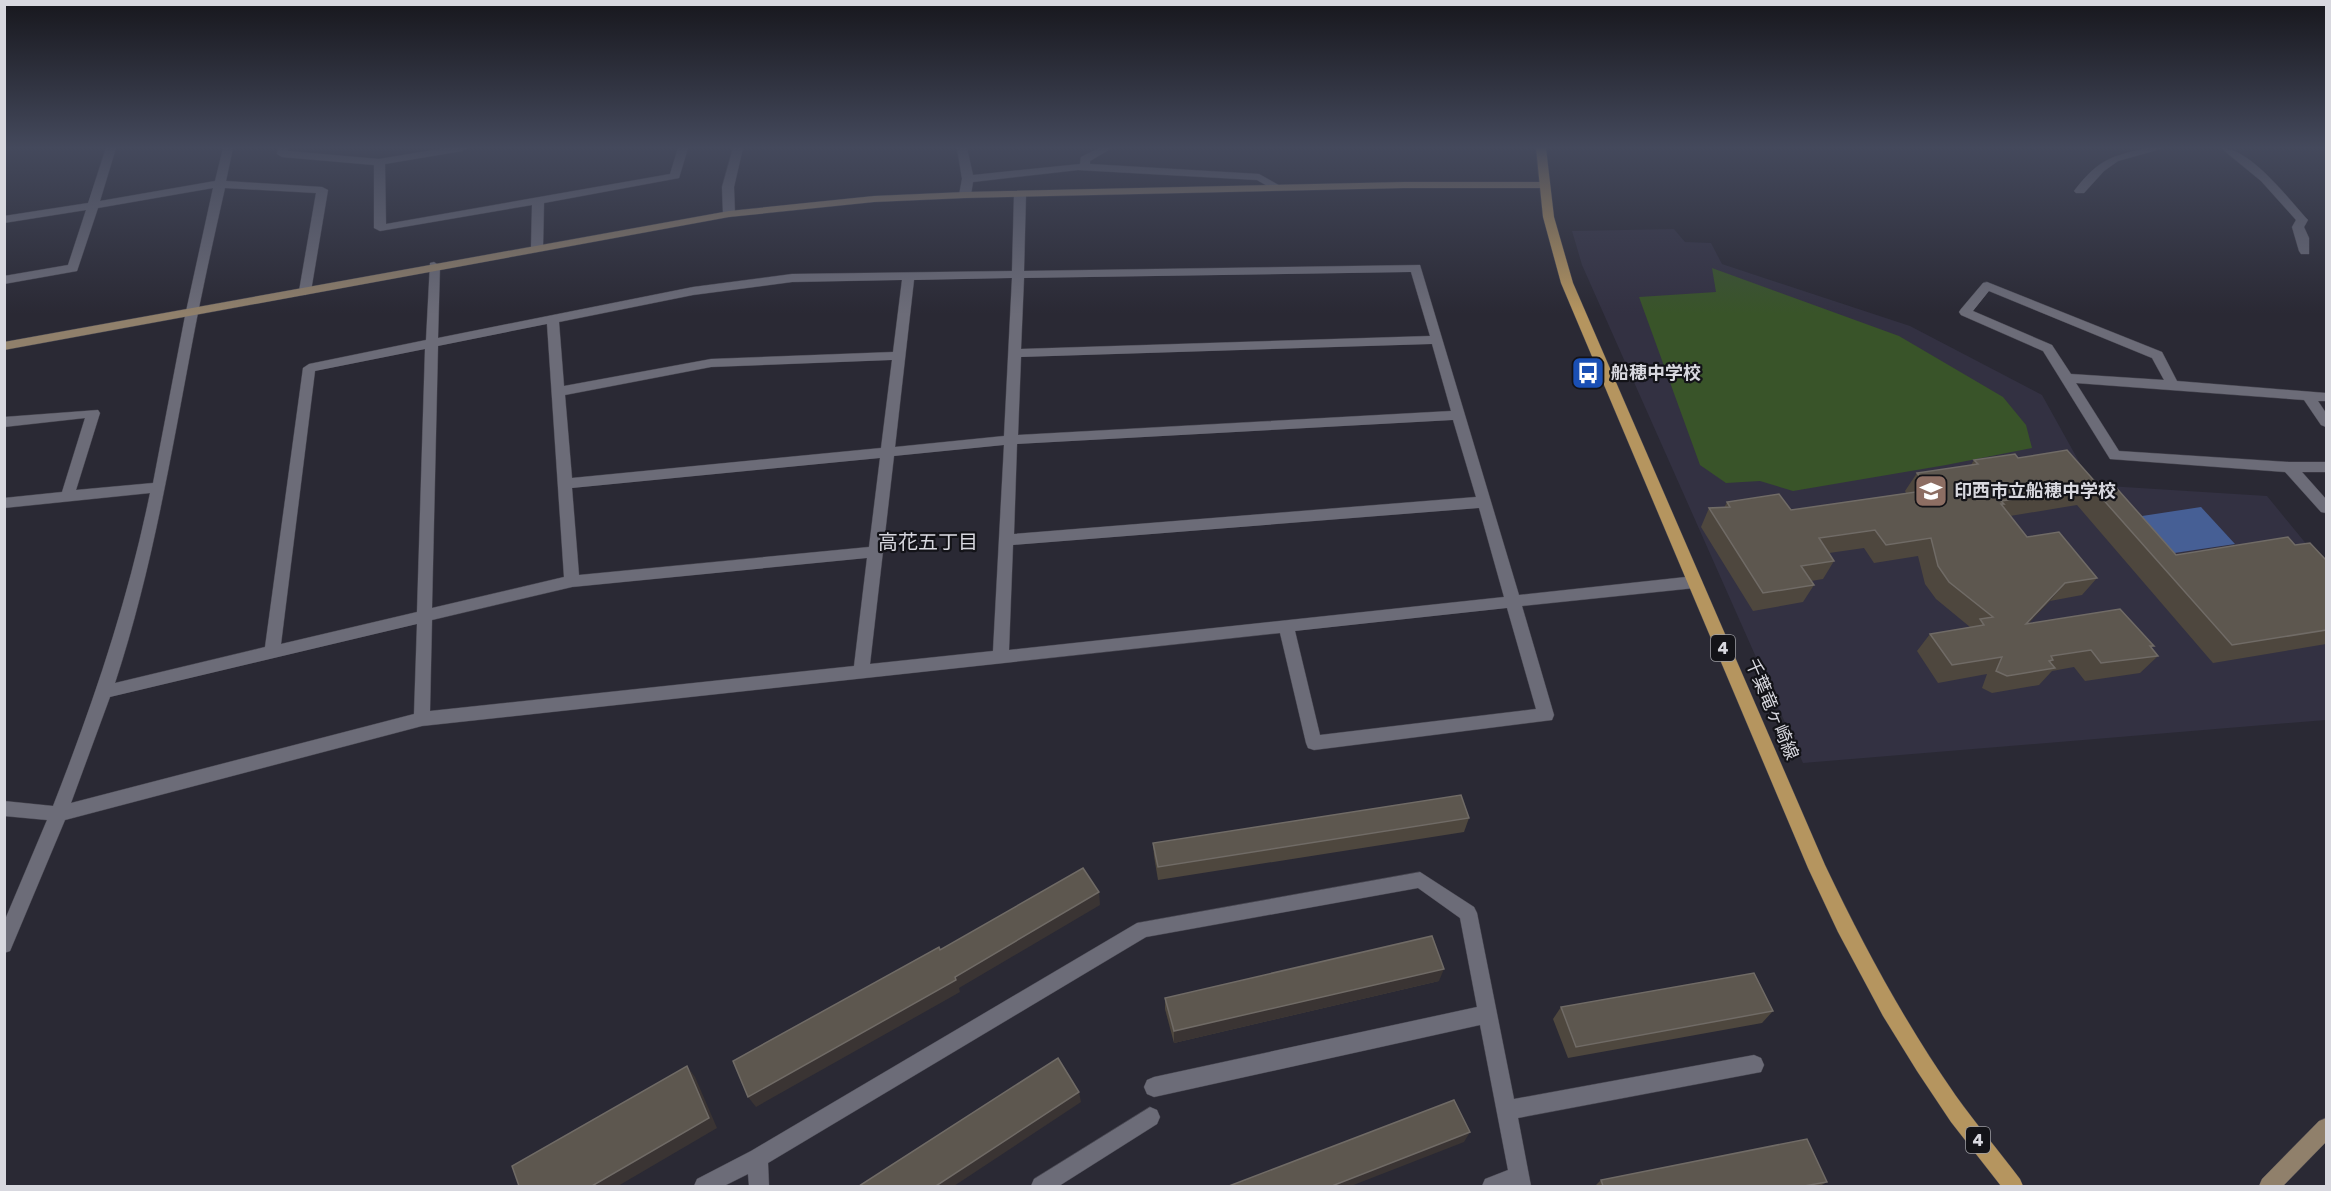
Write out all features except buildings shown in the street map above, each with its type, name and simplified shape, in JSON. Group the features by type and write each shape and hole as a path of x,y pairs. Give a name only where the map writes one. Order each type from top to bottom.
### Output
{"main road":[{"name":"千葉竜ヶ崎線","path":"1546,204 1549,226 1567,283 1817,868 1852,943 1894,1018 1942,1093 2013,1186"}],"street":[{"path":"4,220 107,204"},
{"path":"4,945 58,814 103,692 140,573 216,204"},
{"path":"305,291 320,204"},
{"path":"380,204 380,228 518,204"},
{"path":"537,248 538,204"},
{"path":"729,204 729,214"},
{"path":"4,346 729,214 830,204"},
{"path":"1001,657 1020,204"},
{"path":"2287,204 2302,220 2298,227 2305,251"},
{"path":"4,280 73,268 93,206"},
{"path":"422,719 434,266"},
{"path":"272,652 309,368 761,280 909,274 1416,268 1546,715 1314,743 1286,626"},
{"path":"861,672 909,274"},
{"path":"2174,385 2157,355 1987,286 1965,312 2049,348 2115,456 2289,467 2326,467"},
{"path":"554,319 572,581"},
{"path":"1015,353 1437,340"},
{"path":"559,392 711,363 899,356"},
{"path":"2067,378 2326,397"},
{"path":"2308,396 2326,422"},
{"path":"4,422 93,413 68,496"},
{"path":"565,484 1011,440 1459,415"},
{"path":"2289,467 2326,508"},
{"path":"4,503 159,487"},
{"path":"1007,540 1484,502"},
{"path":"103,692 572,581 876,552"},
{"path":"4,808 58,814 422,719 1695,582"},
{"path":"704,1186 758,1158 1143,929 1420,880 1468,913 1520,1181 1492,1186"},
{"path":"1154,1087 1488,1014"},
{"path":"1507,1110 1754,1065"},
{"path":"1041,1186 1150,1117"},
{"path":"2269,1186 2326,1128"},
{"path":"758,1158 759,1186"}],"shaded area":[{"name":"印西市立船穂中学校","path":"1674,229 1685,242 1711,243 1722,264 1910,326 2042,395 2092,485 2267,496 2326,568 2326,720 1803,763 1582,265 1572,231"}],"green space":[{"path":"1712,268 1899,336 2003,397 2026,425 2032,448 1793,491 1760,481 1726,483 1700,465 1639,297 1716,292"}],"water":[{"path":"2201,507 2235,544 2161,555 2129,518"}],"place":[{"name":"船穂中学校","path":"1588,373"},
{"name":"印西市立船穂中学校","path":"1931,491"}],"district":[{"name":"高花五丁目","path":"928,542"}]}
